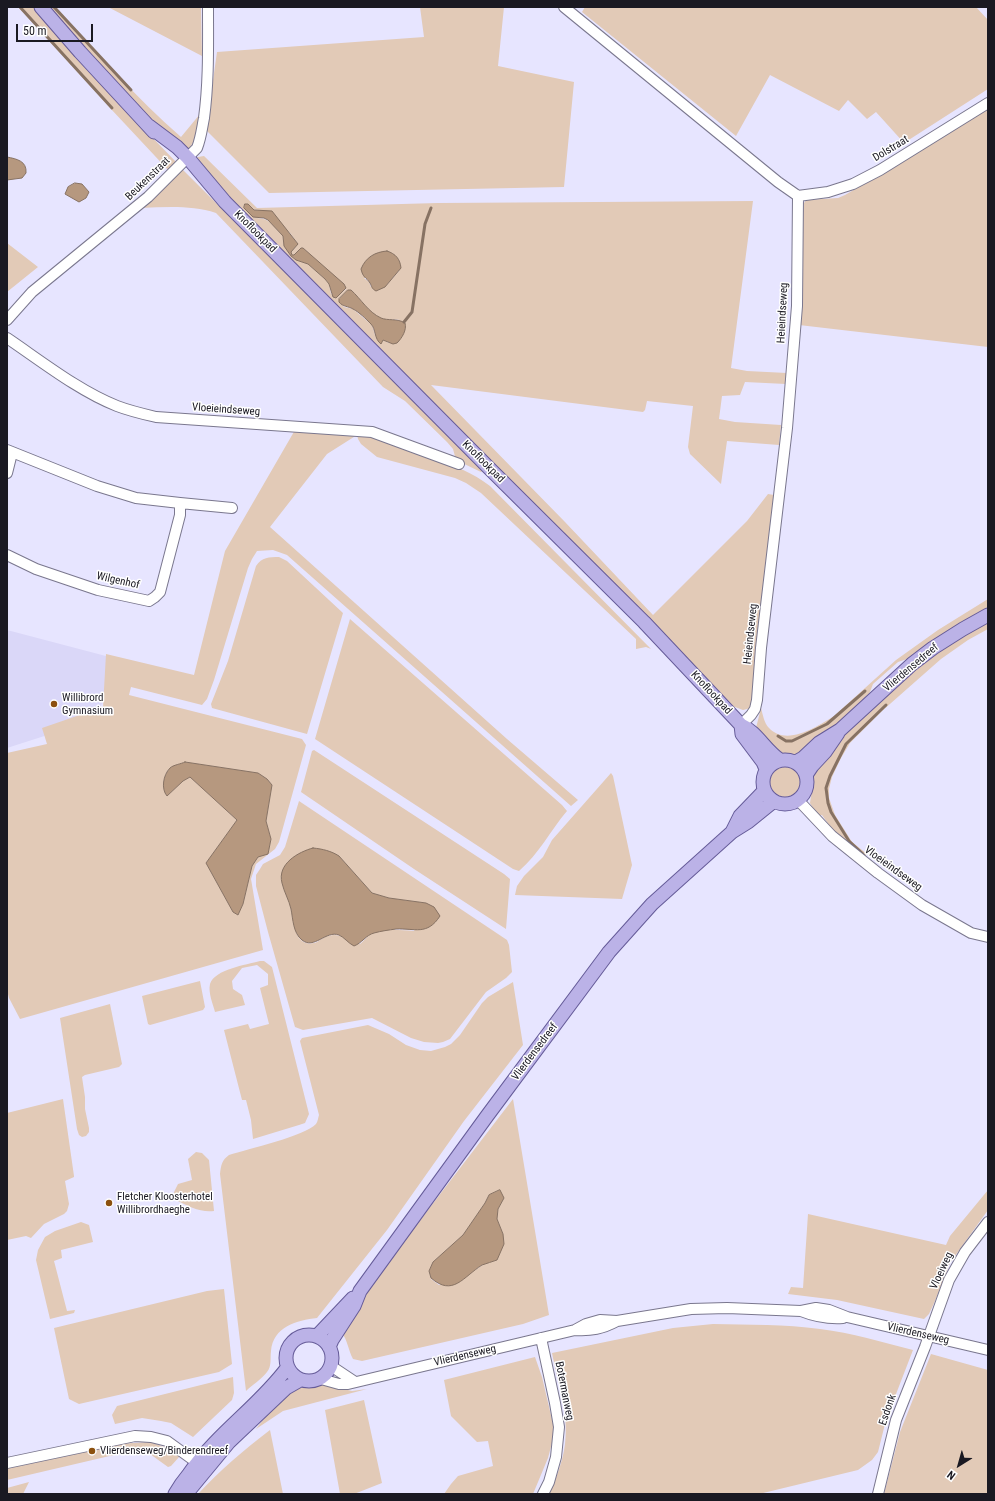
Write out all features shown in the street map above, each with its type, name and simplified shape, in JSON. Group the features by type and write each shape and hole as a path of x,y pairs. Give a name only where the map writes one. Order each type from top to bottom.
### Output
{"main road":[{"name":"Knoflookpad","path":"41,7 80,52 149,126 169,152 185,161 483,462 644,622 741,725 749,728 771,753 780,760"},
{"name":"Vlierdensedreef","path":"796,762 819,743 840,730 912,664 963,629 988,615"},
{"name":"Knoflookpad","path":"741,725 742,734 763,762 766,769"},
{"name":"Vlierdensedreef","path":"806,775 825,752 840,730"},
{"path":"786,759 796,762 804,769 808,781 807,788 803,795 798,800 786,804 770,799 764,791 762,784 766,769 770,765 780,760 786,759"},
{"name":"Vlierdensedreef","path":"732,832 740,816 764,791"},
{"name":"Vlierdensedreef","path":"317,1336 360,1291 486,1116 609,952 652,904 732,832 748,822 774,801"},
{"name":"Vlierdensedreef","path":"329,1347 354,1306 360,1291"},
{"path":"306,1335 317,1336 329,1347 332,1359 331,1366 321,1379 310,1382 300,1380 292,1375 287,1368 285,1357 288,1346 296,1338 306,1335"},
{"path":"186,1494 201,1465 221,1435 278,1380 287,1368"},
{"path":"175,1494 201,1465 235,1436 286,1388 300,1380"}],"street":[{"name":"Beukenstraat","path":"7,320 32,292 134,210 197,148 200,140 206,102 208,74 208,7"},
{"path":"564,7 778,182 798,196"},
{"name":"Dolstraat","path":"798,196 828,192 853,184 880,170 988,103"},
{"name":"Heieindseweg","path":"741,725 755,709 757,700 761,648 787,428 797,306 798,196"},
{"name":"Vloeieindseweg","path":"7,338 89,392 116,406 133,412 156,417 372,432 459,464"},
{"path":"7,473 10,451 101,488 136,498 232,508"},
{"name":"Wilgenhof","path":"7,555 36,569 98,590 149,601 160,592 180,515 180,503"},
{"name":"Vloeieindseweg","path":"798,800 832,836 878,874 922,905 971,934 988,937"},
{"name":"Vloeiweg","path":"929,1336 949,1280 965,1252 988,1222"},
{"name":"Vlierdenseweg","path":"321,1379 340,1384 348,1384 575,1330 589,1331 604,1328 617,1321 691,1309 727,1308 801,1311 816,1308 829,1310 847,1317 988,1350"},
{"name":"Esdonk","path":"878,1494 896,1420 929,1336"},
{"name":"Botermanweg","path":"541,1338 559,1427 556,1457 544,1494"},
{"path":"331,1366 354,1382"},
{"path":"7,1463 135,1436 151,1437 167,1441 201,1465"}],"shaded area":[{"path":"18,7 33,7 85,68 177,163 169,171 111,109"},
{"path":"46,7 56,7 132,91 181,137 200,114 195,139 186,152 143,112"},
{"path":"108,7 201,7 202,56"},
{"path":"420,7 504,7 498,66 574,82 564,187 269,193 206,130 217,52 424,37"},
{"path":"585,7 976,7 988,20 988,89 904,143 876,112 867,119 848,100 839,111 770,75 736,136 582,12"},
{"path":"988,109 988,347 799,325 803,212 804,203 806,200 838,198 845,195"},
{"path":"204,156 257,208 438,203 753,201 731,368 747,371 787,373 786,384 745,382 740,395 722,396 719,419 735,422 781,425 779,445 727,441 721,484 690,454 688,447 693,406 647,401 643,412 431,385 565,522 653,615 747,521 768,494 774,495 751,708 743,710 735,707 733,708 644,614 281,252 193,159","holes":["251,209 257,210 290,233 298,244 291,252 292,255 303,248 346,289 339,295 331,294 329,284 325,279 308,264 296,260 291,256 283,242 283,236 269,221 257,218","399,271 385,287 371,287 369,282 364,278","351,290 366,307 379,318 400,320 389,343 383,340 381,342 375,335 372,325 353,309 344,307 339,299"]},
{"path":"7,157 23,163 26,173 22,178 7,180"},
{"path":"182,169 484,470 481,472 456,460 453,449 447,442 405,401 383,387 216,213 207,210 188,208 141,208"},
{"path":"75,183 82,184 89,192 86,198 79,202 65,194 68,187"},
{"path":"245,204 248,204 254,210 272,211 298,244 291,252 292,255 303,248 344,284 346,288 336,298 333,297 329,284 325,279 308,264 296,260 291,256 284,246 283,236 268,220 253,217 244,208"},
{"path":"7,243 38,267 7,292"},
{"path":"387,251 397,257 401,268 385,287 376,291 364,276 361,269 368,258"},
{"path":"348,290 351,290 368,309 381,318 405,323 404,334 397,343 393,344 383,340 381,344 377,339 371,324 358,312 342,305 339,302 339,299"},
{"path":"295,430 363,435 404,446 457,467 477,477 490,486 651,649 646,647 636,649 636,639 481,493 455,478 377,457 361,444 357,435 327,454 270,527 507,739 578,800 571,806 287,555 273,550 257,551 248,568 214,680 207,699 202,705 131,687 129,695 302,739 306,745 279,842 275,849 256,864 251,879 263,950 20,1019 9,998 7,990 7,753 47,744 42,728 103,707 106,654 194,675 225,551","holes":["185,762 258,773 267,779 272,785 266,821 271,839 268,853 258,857 252,866 243,904 238,915 233,912 206,863 237,820 190,777 183,781 167,796 163,786 164,778 170,768"]},
{"path":"279,557 287,561 343,613 307,734 212,708 211,704 228,661 256,566 266,558"},
{"path":"988,599 988,607 958,624 913,657 898,662 873,684 868,697 839,724 799,755 780,754 756,728 761,708 766,724 769,728 784,736 802,733 820,725 834,716 896,660 938,630"},
{"path":"350,619 567,811 533,857 519,871 513,869 315,739"},
{"path":"988,619 988,629 968,640 941,659 882,711 850,743 841,758 832,777 829,789 829,798 835,815 852,842 867,854 863,859 838,838 822,815 819,816 810,803 815,770 850,729 909,675 939,651"},
{"name":"Willibrord Gymnasium","path":"7,630 121,660 113,686 91,721 7,748"},
{"path":"314,750 510,879 506,929 414,869 301,792 312,751"},
{"path":"185,762 258,773 267,779 272,785 266,821 271,839 268,854 258,857 252,866 243,904 238,915 233,912 206,863 237,820 190,777 183,781 167,796 163,786 166,774 171,767"},
{"path":"785,767 796,771 800,782 796,793 785,797 774,793 770,782 774,771"},
{"path":"611,773 613,776 632,865 622,899 515,895 517,886 524,876 543,857 552,840"},
{"path":"299,801 507,940 509,945 512,972 486,992 450,1039 443,1042 424,1042 411,1038 372,1018 303,1030 295,1027 256,886 256,875 263,864 280,855 285,847","holes":["339,856 372,893 389,898 426,903 414,931 377,931 370,934 360,944 336,935 326,937 318,942 307,943 302,941 296,932 289,902 282,882"]},
{"path":"313,848 327,850 339,856 372,893 389,898 426,903 434,907 440,916 435,922 425,929 396,929 377,932 369,935 354,946 341,936 334,934 311,943 302,940 295,930 291,909 281,876 290,860 301,852"},
{"path":"264,961 272,967 309,1114 305,1123 253,1139 251,1120 246,1100 242,1100 224,1030 248,1024 250,1029 269,1024 260,988 268,985 268,974 257,965 242,968 232,981 233,989 242,995 245,1005 215,1012 210,995 210,984 213,979 224,971"},
{"path":"200,981 205,1007 203,1010 150,1025 148,1024 142,996"},
{"path":"513,982 523,1045 464,1121 387,1230 317,1318 287,1326 276,1336 271,1351 269,1370 246,1391 220,1171 223,1161 229,1155 289,1138 310,1129 318,1121 319,1115 300,1041 302,1038 368,1025 389,1034 406,1045 420,1050 431,1051 451,1044 460,1035 482,1003 488,997"},
{"path":"110,1004 122,1064 119,1067 82,1077 89,1132 86,1136 82,1137 79,1135 77,1129 60,1018"},
{"path":"63,1099 74,1176 65,1181 69,1204 67,1211 44,1224 31,1238 26,1236 7,1240 7,1113"},
{"path":"513,1099 549,1315 523,1324 362,1361 353,1359 345,1338 341,1332 362,1296","holes":["489,1195 504,1198 498,1209 497,1219 503,1234 497,1260 484,1264 475,1270 439,1285 431,1279 429,1271 433,1262 463,1235"]},
{"path":"196,1152 202,1153 209,1160 214,1211 199,1210 176,1200 174,1192 178,1184 192,1180 188,1159"},
{"path":"500,1190 504,1198 498,1209 497,1219 503,1234 504,1244 497,1260 482,1265 458,1283 452,1285 446,1286 431,1278 429,1271 433,1262 463,1235 489,1195"},
{"path":"988,1190 988,1210 950,1263 929,1314 924,1319 837,1300 788,1294 791,1287 803,1288 808,1214 946,1245 950,1236"},
{"path":"81,1222 89,1225 93,1242 61,1250 62,1258 54,1261 67,1311 75,1310 74,1313 50,1319 36,1260 38,1250 45,1237 55,1231"},
{"path":"224,1289 232,1364 219,1372 79,1404 69,1399 54,1328 207,1291"},
{"path":"713,1324 807,1327 855,1335 913,1350 886,1420 878,1452 872,1460 858,1470 759,1494 549,1494 561,1463 566,1433 566,1421 562,1398 552,1353 673,1328"},
{"path":"931,1354 988,1370 988,1494 884,1494 900,1432"},
{"path":"535,1357 542,1377 554,1428 548,1458 533,1494 444,1494 458,1476 493,1466 488,1441 477,1442 451,1416 444,1380"},
{"path":"233,1377 234,1393 232,1400 193,1437 171,1423 161,1421 142,1418 115,1424 112,1415 117,1406"},
{"path":"322,1384 352,1391 367,1389 283,1411 256,1429 273,1407 288,1392"},
{"path":"364,1400 382,1483 354,1494 340,1494 325,1410"},
{"path":"270,1430 283,1494 198,1494 232,1460"},
{"path":"150,1442 168,1448 180,1456 171,1466 168,1467 150,1454 131,1451 7,1480 7,1468 116,1444"},
{"path":"29,1482 23,1494 7,1494 7,1488"}],"waterway":[{"path":"20,7 112,108"},
{"path":"54,7 131,90"},
{"path":"404,322 412,312 425,224 431,208"},
{"path":"778,736 786,741 792,741 827,724 865,691"},
{"path":"864,855 849,841 831,812 826,788 830,776 846,744 886,705"}],"place":[{"name":"Willibrord Gymnasium","path":"54,704"},
{"name":"Fletcher Kloosterhotel Willibrordhaeghe","path":"109,1203"},
{"name":"Vlierdenseweg/Binderendreef","path":"92,1451"}]}
